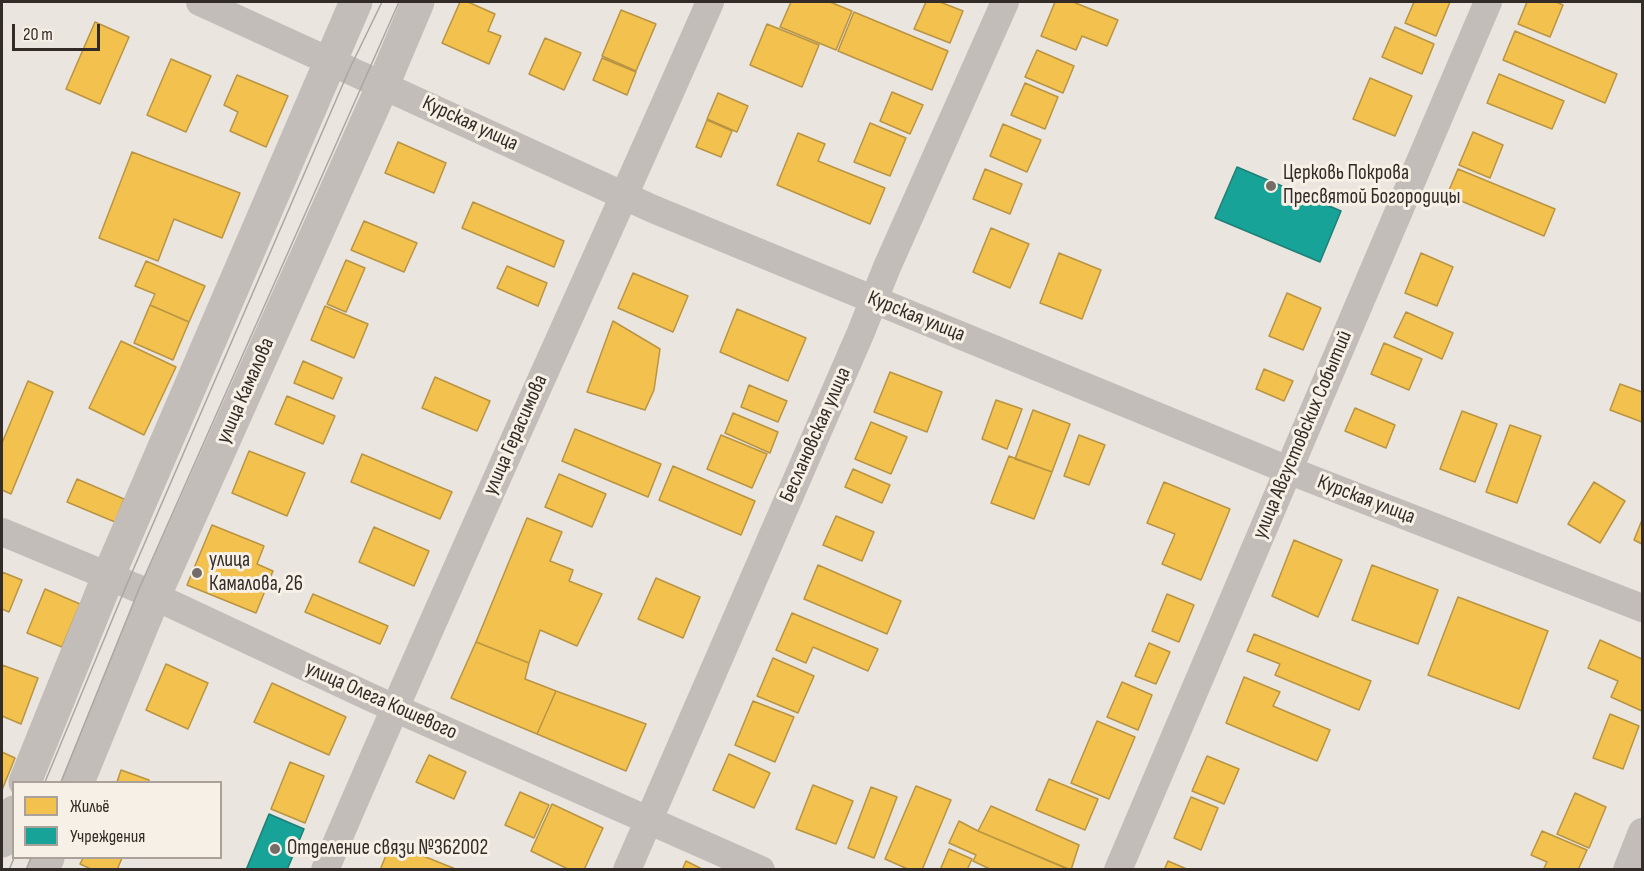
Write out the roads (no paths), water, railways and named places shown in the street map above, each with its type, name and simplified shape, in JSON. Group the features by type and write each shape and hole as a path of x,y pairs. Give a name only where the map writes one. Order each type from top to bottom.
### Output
{"street":[{"name":"Курская улица","path":"200,2 625,196 1288,470 1642,608"},
{"path":"26,781 108,577 356,2"},
{"name":"улица Камалова","path":"79,781 154,597 418,2"},
{"name":"улица Герасимова","path":"325,870 394,707 710,2"},
{"name":"Беслановская улица","path":"627,870 1005,2"},
{"name":"улица Августовских Событий","path":"1118,870 1488,2"},
{"name":"улица Олега Кошевого","path":"2,532 154,597 394,707 761,870"},
{"path":"2,842 12,817"},
{"path":"1627,870 1642,832"}],"tram line":[{"path":"45,781 127,584 349,70 382,2"},
{"path":"61,781 139,589 399,2"},
{"path":"9,870 14,859"},
{"path":"26,870 31,859"}],"place":[{"name":"Церковь Покрова Пресвятой Богородицы","path":"1271,186"},
{"name":"улица Камалова, 26","path":"197,573"},
{"name":"Отделение связи №362002","path":"275,849"}]}
